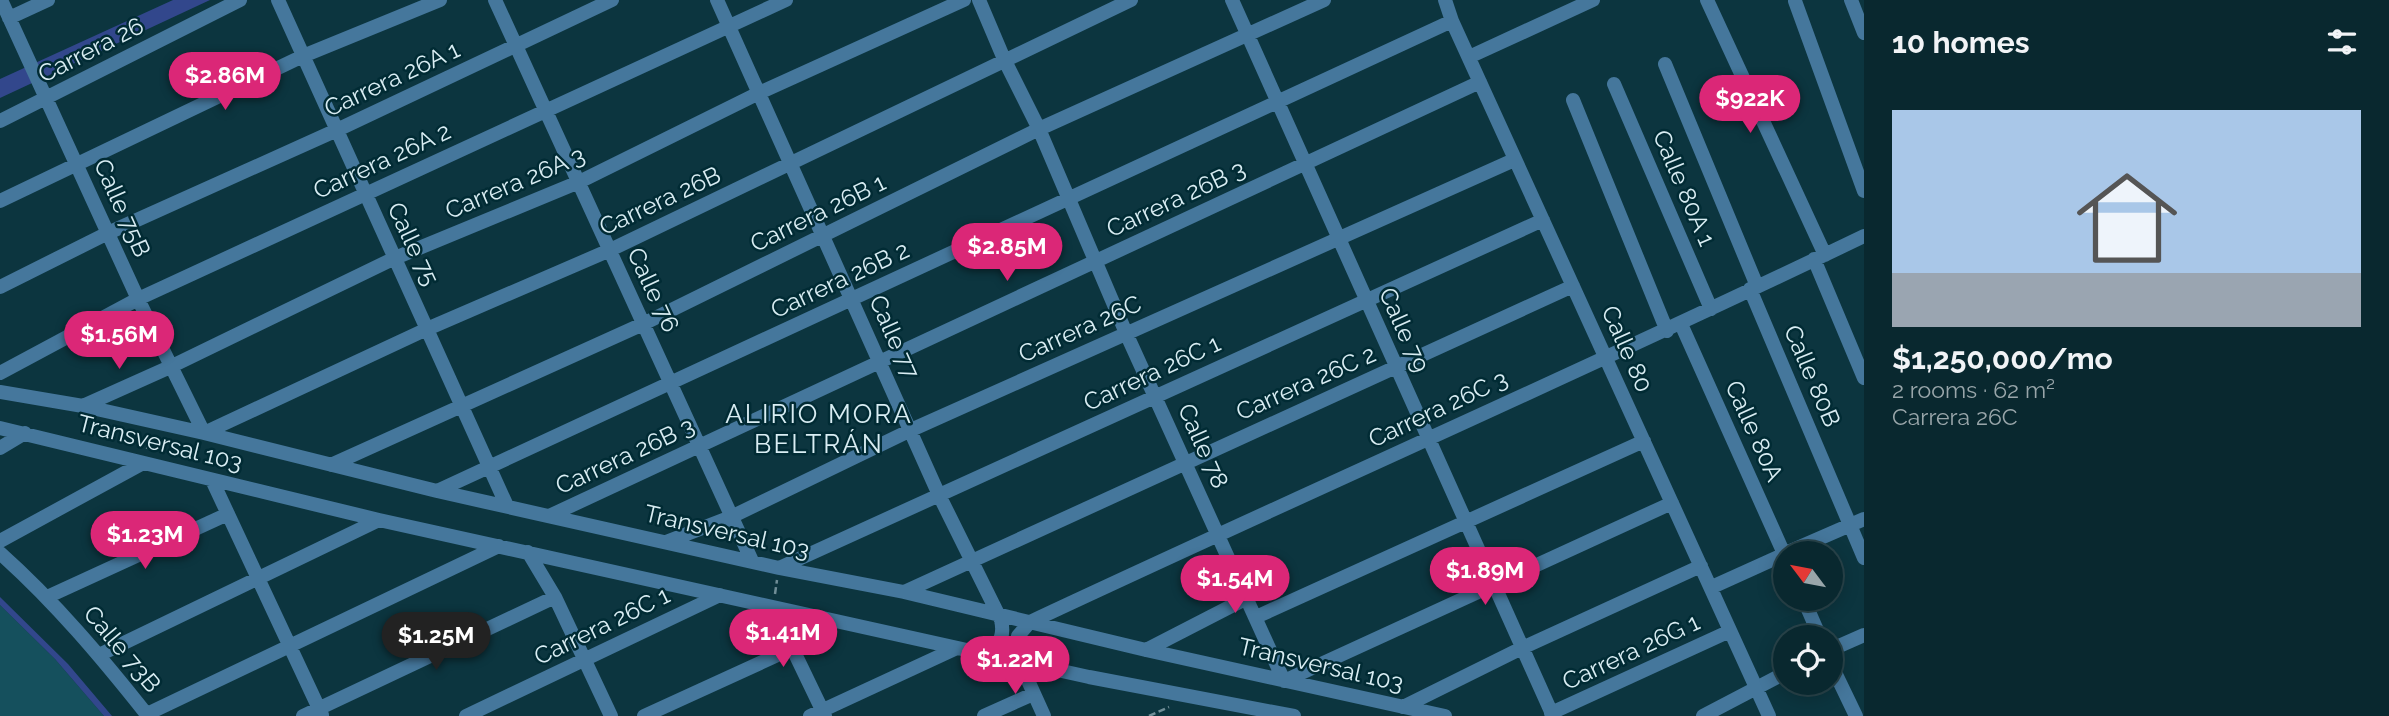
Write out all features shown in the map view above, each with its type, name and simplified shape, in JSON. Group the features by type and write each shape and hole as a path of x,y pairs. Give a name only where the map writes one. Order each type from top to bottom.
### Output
{"street":[{"name":"Calle 75B","path":"1,0 138,299 204,433"},
{"path":"9,18 48,0"},
{"name":"Carrera 26","path":"0,121 45,95 240,0"},
{"name":"Calle 75","path":"278,0 507,506"},
{"path":"0,201 303,56 440,0"},
{"name":"Calle 76","path":"495,0 752,561"},
{"name":"Carrera 26A 1","path":"0,287 108,233 337,130 612,0"},
{"name":"Calle 77","path":"717,0 939,495 997,614"},
{"name":"Carrera 26A 2","path":"0,373 138,299 786,0"},
{"name":"Carrera 26A 3","path":"83,406 395,258 579,182 759,93 964,0"},
{"name":"Calle 78","path":"979,0 1284,681"},
{"name":"Carrera 26B","path":"204,433 427,329 610,250 1131,0"},
{"name":"Calle 79","path":"1232,0 1552,715"},
{"name":"Carrera 26B 1","path":"331,465 643,324 1039,129 1324,0"},
{"name":"Calle 80","path":"1445,0 1514,160 1769,716"},
{"path":"1469,57 1593,0"},
{"path":"1707,0 1819,257 1864,378"},
{"path":"1851,0 1864,33"},
{"path":"1795,1 1864,191"},
{"name":"Carrera 26B 2","path":"437,491 1452,21"},
{"name":"Calle 80B","path":"1665,64 1864,558"},
{"name":"Carrera 26B 3","path":"549,516 1480,82"},
{"name":"Calle 80A 1","path":"1614,85 1711,309"},
{"path":"1573,100 1667,331"},
{"name":"Carrera 26C","path":"666,542 731,517 911,430 1514,160"},
{"name":"Carrera 26C 1","path":"779,568 1543,220"},
{"name":"Carrera 26C 3","path":"1030,622 1605,357 1667,331 1864,236"},
{"name":"Carrera 26C 2","path":"904,592 1573,286"},
{"name":"Calle 80A","path":"1681,324 1779,541"},
{"name":"Transversal 103","path":"1,392 83,406 204,433 437,491 779,568 904,592 1146,650 1445,716"},
{"name":"Transversal 103","path":"0,428 379,520 773,608 1020,662 1294,716"},
{"path":"0,448 25,433"},
{"path":"1256,617 1644,441"},
{"path":"0,541 143,463"},
{"path":"212,480 321,712"},
{"path":"1284,681 1672,503"},
{"path":"47,597 228,514"},
{"path":"1814,541 1864,519"},
{"path":"99,655 379,520"},
{"path":"147,715 499,546"},
{"name":"Calle 73B","path":"0,552 47,597 99,655 147,715"},
{"path":"528,552 555,597 611,716"},
{"path":"1712,587 1773,559"},
{"path":"1403,707 1522,648 1701,566"},
{"name":"Carrera 26C 1","path":"466,716 720,595"},
{"path":"303,716 321,712 555,597"},
{"path":"1146,650 1247,598"},
{"path":"773,608 793,648 819,714 957,648"},
{"path":"985,654 996,647 1002,634 1003,627 997,614"},
{"path":"1030,622 1018,636 1016,654 1044,716"},
{"name":"Carrera 26G 1","path":"1552,715 1730,631"},
{"path":"1843,644 1864,635"},
{"path":"644,716 793,648"},
{"path":"1703,716 1773,679"},
{"path":"1843,689 1856,716"},
{"path":"984,716 1033,694"}],"path":[{"path":"143,463 154,422"},
{"path":"773,608 779,568"}],"shaded area":[{"path":"0,605 55,659 104,716 0,716"}],"water":[{"path":"173,0 210,0 0,98 0,79"},
{"path":"0,597 68,664 112,716 104,716 55,659 0,605"}],"district":[{"name":"ALIRIO MORA BELTRÁN","path":"819,429"}]}
